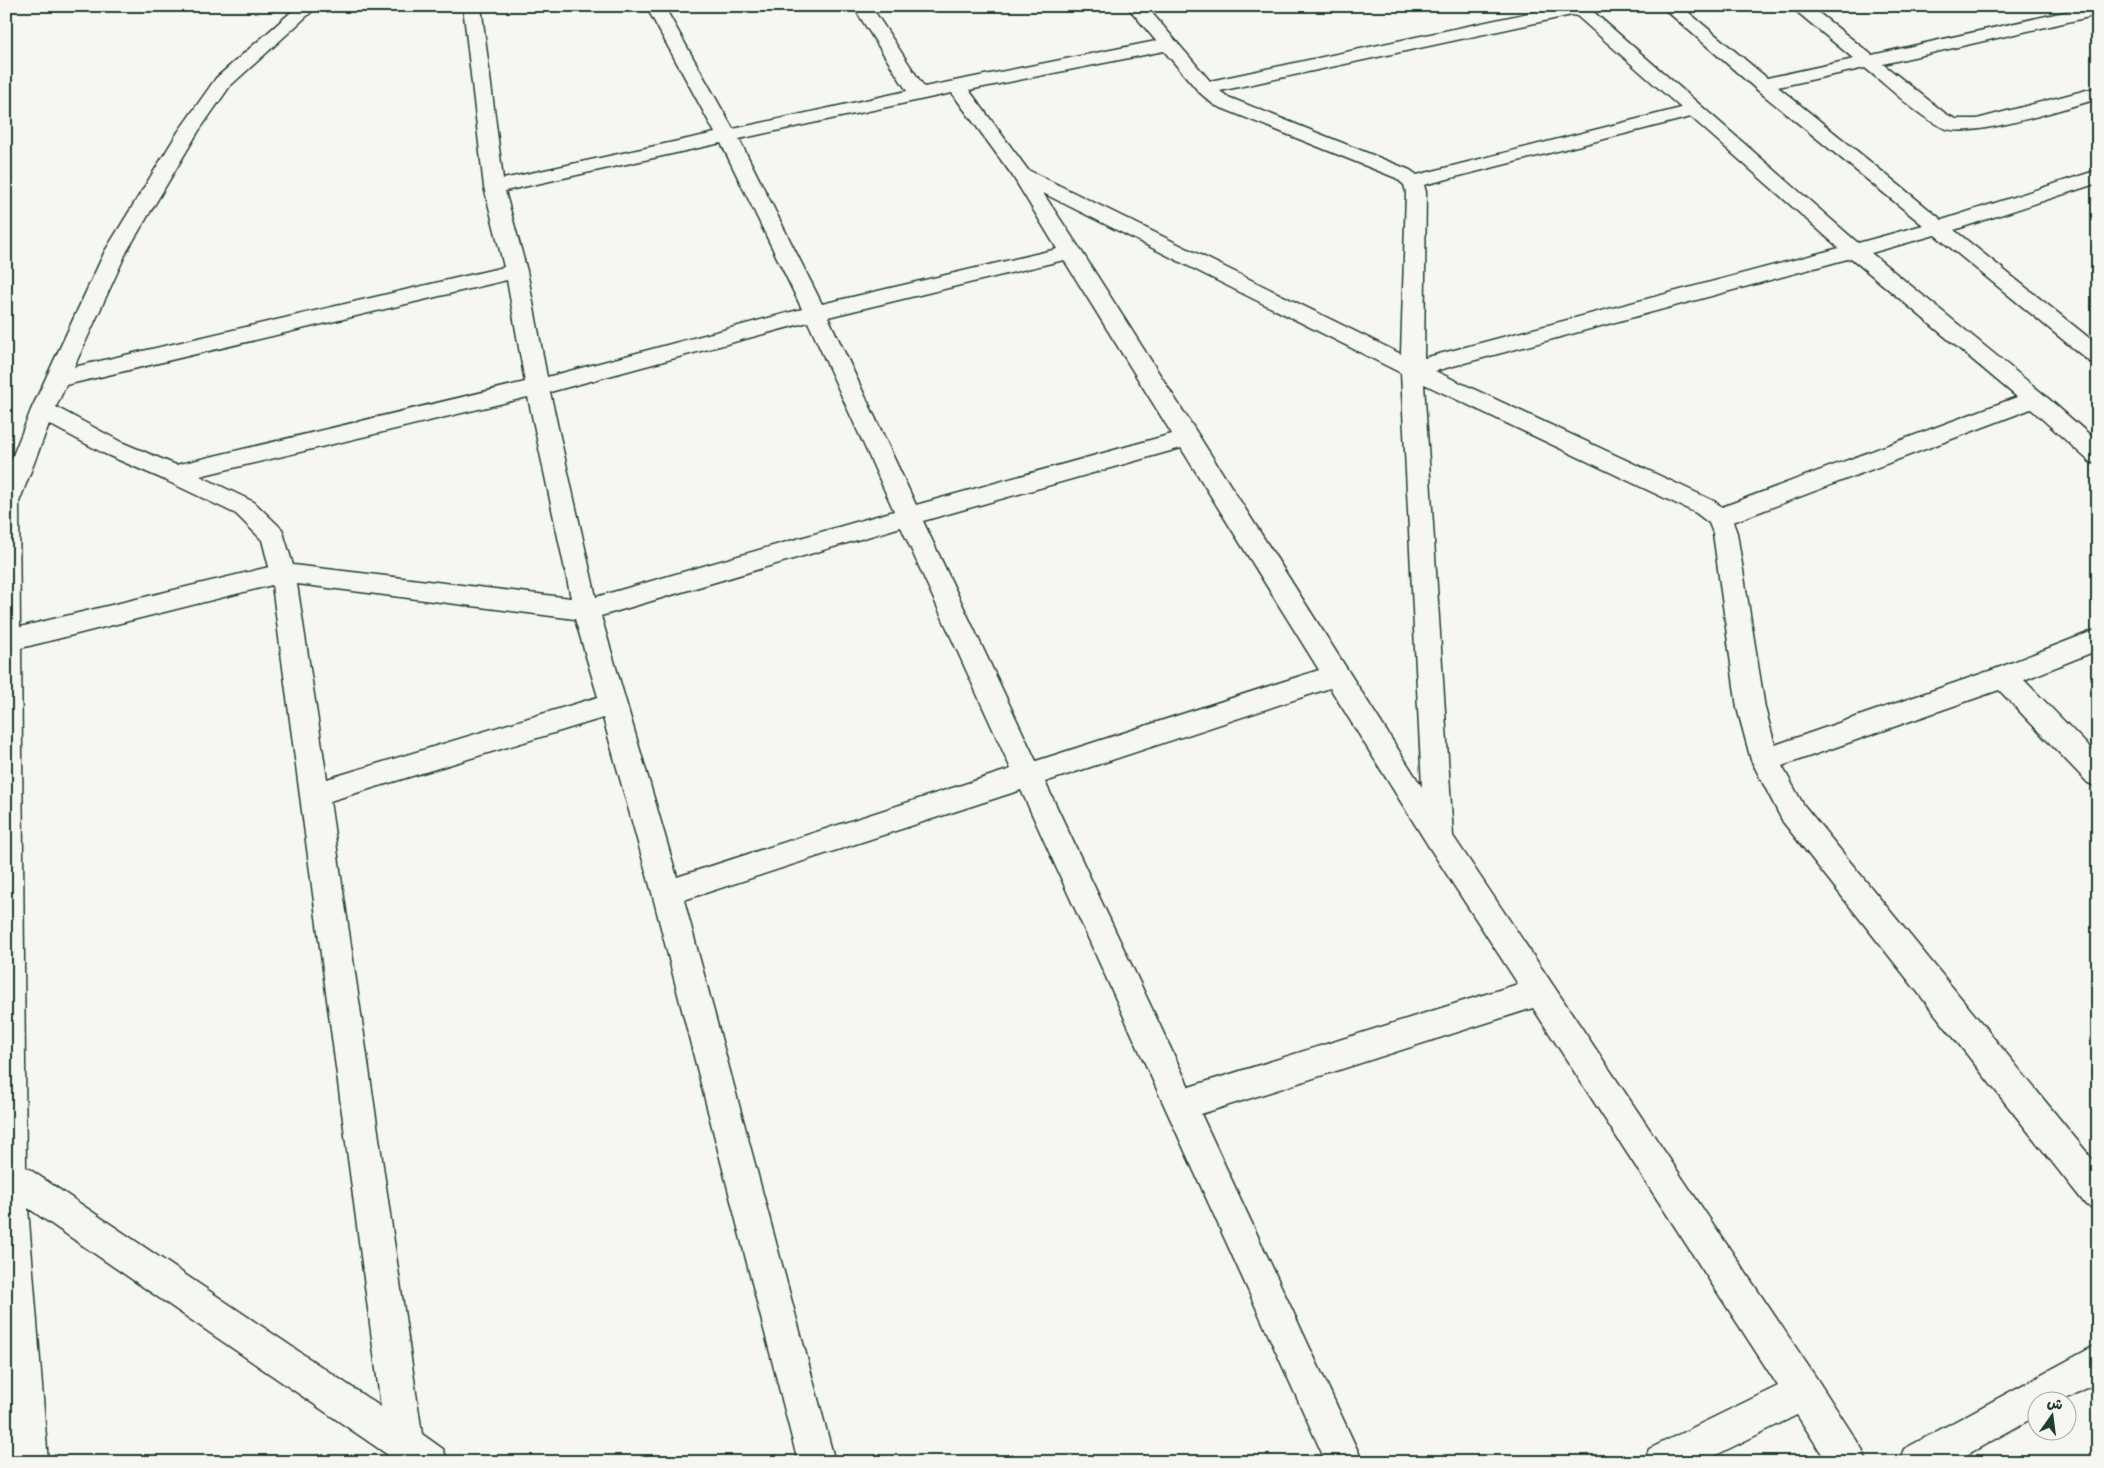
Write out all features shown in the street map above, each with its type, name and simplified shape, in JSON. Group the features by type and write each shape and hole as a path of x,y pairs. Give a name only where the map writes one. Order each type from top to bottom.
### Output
{"street":[{"path":"30,1462 8,1175 7,502 43,410 116,251 188,132 223,82 309,6"},
{"path":"472,6 494,187 516,271 537,387 586,610 667,893 817,1462"},
{"path":"655,6 727,136 815,313 1182,1105 1345,1462"},
{"path":"862,6 919,94"},
{"path":"1136,6 1206,88 1221,101 1403,174 1413,182 1416,192 1412,369 1439,838"},
{"path":"1670,6 1763,85 2098,357"},
{"path":"1799,6 1939,118 1953,125 1977,125 2098,93"},
{"path":"1206,88 1573,9 1583,12 1854,250 2034,400 2098,456"},
{"path":"1763,85 2098,10"},
{"path":"494,187 919,94 1169,44"},
{"path":"957,86 1021,174 1439,838 1849,1462"},
{"path":"1413,182 1694,111"},
{"path":"1021,174 1412,369 1705,507 1719,518 1725,533 1751,708 1765,760 1792,813 2098,1193"},
{"path":"1412,369 1938,228 2098,176"},
{"path":"174,474 537,387 815,313 1070,252"},
{"path":"57,379 516,271"},
{"path":"1719,518 2034,400"},
{"path":"43,410 113,448 174,474 245,508 273,536 283,573 414,1456"},
{"path":"7,640 283,573 586,610 908,516 1188,438"},
{"path":"1765,760 2004,677 2098,639"},
{"path":"667,893 1337,675"},
{"path":"2004,677 2098,775"},
{"path":"316,794 612,704"},
{"path":"1182,1105 1541,992"},
{"path":"8,1175 414,1456"},
{"path":"1917,1462 2098,1362"},
{"path":"1662,1462 1804,1392"}]}
